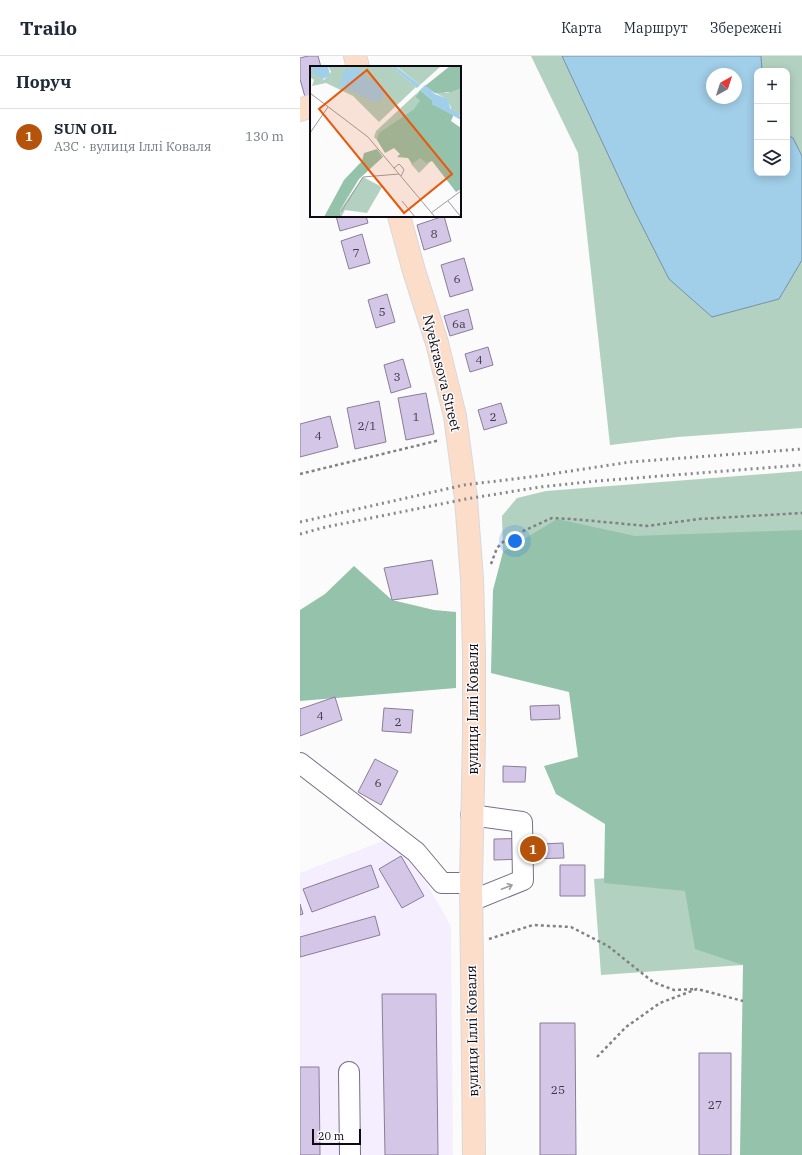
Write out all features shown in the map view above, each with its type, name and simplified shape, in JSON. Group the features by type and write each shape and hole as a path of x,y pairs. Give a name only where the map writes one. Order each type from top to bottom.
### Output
{"main road":[{"path":"355,56 358,66"},
{"path":"300,110 310,106"},
{"name":"Nyekrasova Street","path":"399,217 414,271 437,343 455,416 464,485 468,534"},
{"name":"вулиця Іллі Коваля","path":"468,534 472,579 474,690 471,815 474,1155"}],"street":[{"path":"300,763 416,852 442,883 471,892 523,880 524,849 522,822 471,815"},
{"path":"349,1072 350,1155"}],"path":[{"path":"300,474 446,438"},
{"path":"472,579 490,569 497,548 506,539 552,518 647,526 699,519 802,512"},
{"path":"483,940 533,925 571,927 608,946 652,982 674,990 697,989 743,1001"},
{"path":"596,1057 626,1028 660,1003 697,989"}],"shaded area":[{"path":"388,839 411,857 451,926 453,1155 300,1155 300,873"}],"green space":[{"path":"531,56 802,56 802,428 678,437 610,445 578,153"},
{"path":"802,471 802,558 503,552 502,516 517,498 546,491"},
{"path":"557,519 635,536 802,530 802,1155 740,1155 743,965 695,949 685,891 604,883 605,824 556,794 544,766 578,757 569,692 491,673 493,590 503,552"},
{"path":"354,566 392,600 434,610 456,612 456,688 300,701 300,610 325,594"},
{"path":"639,778 743,965 601,975 594,879 646,875"}],"water":[{"path":"562,56 761,56 762,68 754,68 754,176 790,176 790,136 793,138 802,156 802,260 779,299 712,317 669,279 633,208"}],"building":[{"path":"318,56 321,66 310,66 310,95 305,97 300,79 300,58"},
{"path":"336,217 366,217 368,223 340,231"},
{"path":"444,217 451,241 424,250 417,225"},
{"path":"362,234 370,263 349,269 341,241"},
{"path":"464,258 473,290 450,297 441,265"},
{"path":"387,294 395,322 376,328 368,300"},
{"path":"468,309 473,329 450,336 444,316"},
{"path":"488,347 493,365 470,372 465,354"},
{"path":"403,359 411,387 391,393 384,365"},
{"path":"426,393 434,434 406,440 398,398"},
{"path":"379,401 386,442 355,449 347,408"},
{"path":"501,403 507,423 484,430 478,410"},
{"path":"330,416 338,447 300,457 300,424"},
{"path":"432,560 438,594 392,600 384,568"},
{"path":"335,697 342,720 300,736 300,709"},
{"path":"559,705 560,719 531,720 530,706"},
{"path":"384,708 413,710 411,733 382,731"},
{"path":"375,759 398,771 381,805 358,792"},
{"path":"503,766 526,767 525,782 503,782"},
{"path":"541,838 541,844 563,843 564,858 494,860 494,839"},
{"path":"401,856 424,896 402,908 379,869"},
{"path":"371,865 379,887 312,912 303,889"},
{"path":"560,865 585,865 585,896 560,896"},
{"path":"300,904 303,914 300,915"},
{"path":"375,916 380,935 300,957 300,937"},
{"path":"382,994 436,994 438,1155 385,1155"},
{"path":"540,1023 575,1023 576,1155 540,1155"},
{"path":"699,1053 731,1053 731,1155 699,1155"},
{"path":"300,1067 319,1067 320,1155 300,1155"}],"railway":[{"path":"300,522 464,485 538,476 630,462 802,449"},
{"path":"300,534 326,527 466,499 540,487 597,481 802,465"}],"place":[{"name":"SUN OIL","path":"533,849"}]}
